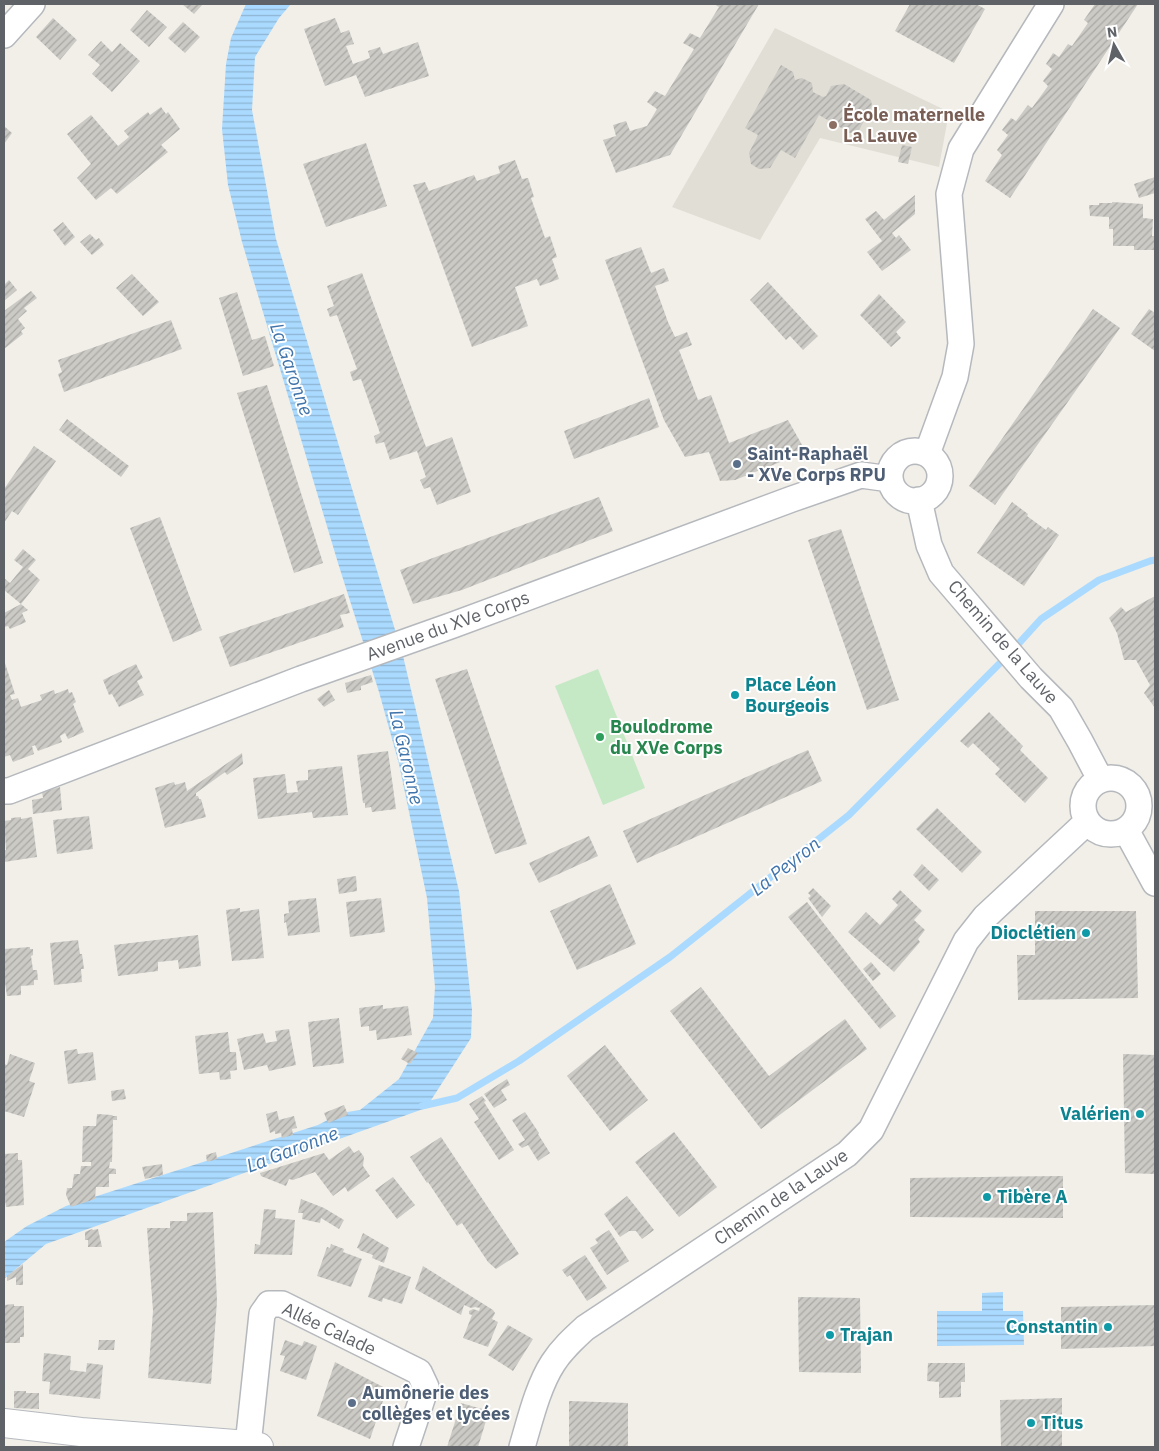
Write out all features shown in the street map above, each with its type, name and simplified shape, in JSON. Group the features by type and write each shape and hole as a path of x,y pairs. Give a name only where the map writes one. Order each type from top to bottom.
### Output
{"street":[{"path":"4,36 32,4"},
{"path":"928,454 955,378 961,344 949,194 961,149 1051,4"},
{"path":"908,451 928,454 935,460 939,469 940,479 936,489 929,496 919,500 909,500 899,495 893,488 890,480 894,462 900,455 908,451"},
{"name":"Avenue du XVe Corps","path":"5,792 218,710 854,477 861,475 890,480"},
{"name":"Chemin de la Lauve","path":"919,500 929,545 941,573 1031,678 1060,708 1100,779"},
{"path":"1109,777 1119,778 1145,786 1138,798 1138,816 1126,830 1118,834 1109,834 1093,828 1087,822 1082,806 1084,798 1087,790 1100,779 1109,777"},
{"name":"Chemin de la Lauve","path":"522,1447 542,1386 552,1364 567,1345 585,1328 847,1154 871,1130 966,941 985,917 1087,822"},
{"path":"1126,830 1155,883"},
{"name":"Allée Calade","path":"254,1446 262,1314 269,1304 282,1304 419,1372 426,1387 406,1447"},
{"path":"4,1424 254,1446"}],"shaded area":[{"name":"École maternelle La Lauve","path":"775,28 949,112 939,167 820,138 760,240 672,207"}],"green space":[{"name":"Boulodrome du XVe Corps","path":"598,669 645,788 603,805 555,686"}],"water":[{"name":"La Garonne","path":"246,4 291,4 279,18 255,57 252,110 276,239 403,656 459,891 472,1010 471,1038 426,1108 46,1244 4,1279 4,1242 27,1226 66,1206 318,1125 341,1113 360,1110 399,1079 433,1018 435,987 427,898 399,764 379,692 338,563 242,242 228,185 222,129 226,64 231,38"},
{"path":"1003,1292 1003,1311 1023,1311 1024,1345 937,1346 937,1311 982,1311 982,1293"}],"building":[{"path":"182,4 203,4 194,14"},
{"path":"714,4 759,4 670,155 616,173 603,140 616,136 613,125 626,121 630,131 647,126 657,109 647,102 655,91 665,96 694,49 683,43 690,33 700,38 719,7"},
{"path":"910,4 976,4 985,9 954,63 895,31"},
{"path":"1095,4 1138,4 1010,198 985,181 1002,155 997,150 1008,135 1002,130 1011,118 1016,121 1028,105 1032,108 1048,86 1043,81 1052,69 1046,64 1053,53 1059,57 1068,44 1072,46 1088,23 1084,20"},
{"path":"147,10 167,27 149,47 130,30"},
{"path":"53,18 77,40 60,60 36,37"},
{"path":"335,18 341,33 349,30 354,44 346,46 353,64 370,58 368,51 380,47 383,54 418,42 429,76 365,97 356,75 325,86 304,29"},
{"path":"183,22 200,37 185,53 168,38"},
{"path":"101,41 112,52 120,43 140,61 112,92 92,74 100,65 88,55"},
{"path":"781,65 793,72 795,80 802,78 812,83 813,92 823,97 826,96 831,86 844,84 871,100 872,106 858,132 850,133 819,115 795,158 781,150 770,168 759,169 751,164 749,153 758,135 745,128"},
{"path":"161,107 166,114 168,112 180,129 161,145 168,152 117,194 111,188 96,200 77,178 91,164 67,134 91,115 118,146 129,137 124,131 148,112 150,115"},
{"path":"4,126 12,133 4,144"},
{"path":"366,143 387,206 326,227 303,164"},
{"path":"902,145 912,147 908,164 898,162"},
{"path":"515,160 522,179 528,178 534,197 531,198 545,238 550,236 557,257 552,259 559,279 540,286 537,279 515,287 528,326 472,347 413,185 425,182 429,191 474,175 477,181 500,173 498,166"},
{"path":"1155,177 1155,193 1139,198 1134,184"},
{"path":"915,195 915,214 892,233 896,238 899,235 911,250 882,271 867,252 882,241 865,219 876,211 884,220"},
{"path":"1112,202 1143,204 1143,218 1153,219 1152,236 1155,236 1155,250 1134,250 1134,246 1113,246 1113,229 1109,229 1109,217 1090,216 1089,205"},
{"path":"63,222 75,237 65,246 53,230"},
{"path":"90,234 96,240 99,238 104,245 92,255 80,242"},
{"path":"641,247 651,273 664,268 669,281 655,286 668,322 675,337 687,332 692,345 679,350 698,400 711,395 729,443 788,420 806,452 735,480 720,481 709,452 685,457 664,420 605,260"},
{"path":"362,273 426,447 452,437 471,492 437,505 430,487 424,489 420,480 426,477 417,451 390,460 384,442 376,444 374,436 380,433 361,379 353,381 350,372 357,369 337,315 330,317 327,309 334,306 327,286"},
{"path":"132,274 159,302 143,316 116,288"},
{"path":"9,280 17,290 4,301 4,285"},
{"path":"768,282 818,336 803,350 790,336 786,340 750,300"},
{"path":"31,291 37,298 24,308 27,311 18,319 25,328 21,331 23,334 4,349 4,311"},
{"path":"237,292 252,340 265,336 274,366 243,376 219,298"},
{"path":"879,294 906,322 896,332 901,338 891,347 860,315"},
{"path":"1093,309 1120,328 995,505 969,486"},
{"path":"1149,309 1155,313 1155,351 1131,334"},
{"path":"171,320 182,349 64,392 58,374 62,372 58,360"},
{"path":"267,385 323,563 294,573 237,393"},
{"path":"649,398 659,427 574,459 564,431"},
{"path":"67,419 129,466 121,477 59,430"},
{"path":"34,446 56,461 18,515 12,511 4,523 4,489"},
{"path":"599,497 613,531 462,590 413,604 400,570"},
{"path":"1012,502 1046,530 1048,527 1059,535 1024,586 977,553"},
{"path":"160,517 202,630 173,642 130,528"},
{"path":"841,529 899,700 867,710 808,540"},
{"path":"23,549 36,560 28,569 40,580 21,604 4,590 4,578 10,583 23,567 14,560"},
{"path":"344,594 350,613 340,615 344,627 230,667 219,637"},
{"path":"1155,596 1155,708 1144,693 1150,685 1136,660 1124,660 1117,633 1109,618 1121,607 1126,612"},
{"path":"21,604 28,610 22,613 26,622 10,629 8,626 4,627 4,613"},
{"path":"4,660 15,694 10,695 12,700 18,698 21,707 42,700 40,695 54,690 55,694 68,689 69,693 72,692 76,702 73,704 84,732 68,739 65,733 60,736 62,742 38,751 35,745 32,746 34,754 13,762 10,755 4,757"},
{"path":"136,664 143,678 137,681 144,695 119,707 112,694 109,695 103,680"},
{"path":"467,669 527,844 495,854 435,679"},
{"path":"371,675 373,682 361,686 361,690 347,693 345,683"},
{"path":"329,690 335,700 324,707 317,699"},
{"path":"989,712 1023,746 1020,750 1048,778 1025,803 995,774 1000,769 973,743 968,748 960,741"},
{"path":"808,750 822,781 637,863 623,831"},
{"path":"388,751 396,809 372,812 371,807 365,808 365,803 363,803 357,755"},
{"path":"242,753 243,764 227,775 225,772 196,793 196,796 201,799 206,817 165,828 155,788 174,782 175,785 185,782 187,791"},
{"path":"342,766 348,815 313,818 312,812 258,819 253,778 285,774 287,793 298,792 296,781 308,780 308,770"},
{"path":"60,787 62,810 33,814 32,800 43,798 42,792"},
{"path":"937,808 982,852 962,873 916,829"},
{"path":"89,816 93,849 57,854 53,820"},
{"path":"21,817 21,819 32,817 37,857 4,862 4,851 6,850 4,821"},
{"path":"589,836 598,856 539,883 529,863"},
{"path":"922,864 939,880 929,891 913,875"},
{"path":"356,876 357,891 339,894 337,879"},
{"path":"610,884 636,944 577,970 550,911"},
{"path":"813,888 831,906 822,917 808,898 811,896 808,893"},
{"path":"900,890 922,911 914,920 925,930 918,939 920,942 894,972 848,932 866,912 880,925 898,905 892,899"},
{"path":"316,898 320,932 288,936 286,922 284,923 284,914 289,913 288,901"},
{"path":"381,898 385,932 350,937 346,902"},
{"path":"807,902 896,1016 880,1029 788,917"},
{"path":"240,908 240,912 259,909 264,958 232,961 226,910"},
{"name":"Dioclétien","path":"1035,911 1136,911 1138,998 1018,1000 1017,955 1035,955"},
{"path":"198,935 201,966 179,969 178,960 158,962 158,971 118,976 114,945"},
{"path":"78,940 84,969 81,969 82,982 54,985 50,943"},
{"path":"30,947 30,949 33,949 33,955 31,956 33,970 37,970 38,980 34,980 34,985 21,986 21,995 7,996 4,976 4,949"},
{"path":"871,962 881,974 873,981 863,969"},
{"path":"701,987 769,1076 845,1019 867,1049 761,1129 670,1011"},
{"path":"383,1005 383,1009 408,1006 412,1035 377,1040 376,1030 369,1031 369,1026 361,1027 359,1008"},
{"path":"339,1018 344,1063 313,1067 308,1022"},
{"path":"289,1029 296,1065 269,1071 267,1065 244,1070 237,1039 263,1033 266,1043 277,1041 275,1031"},
{"path":"228,1032 230,1052 236,1052 237,1070 230,1071 231,1079 220,1080 219,1072 199,1074 195,1036"},
{"path":"605,1045 648,1100 610,1131 567,1076"},
{"path":"408,1048 418,1053 410,1064 401,1059"},
{"path":"77,1049 78,1054 93,1052 96,1080 68,1084 64,1051"},
{"path":"10,1054 35,1063 29,1081 35,1083 24,1117 4,1111 4,1064 7,1065"},
{"name":"Valérien","path":"1123,1054 1155,1055 1155,1174 1125,1173"},
{"path":"507,1079 510,1085 501,1090 507,1100 494,1108 484,1094"},
{"path":"124,1089 126,1099 112,1101 111,1091"},
{"path":"482,1096 514,1150 499,1160 474,1122 479,1119 469,1104"},
{"path":"344,1105 348,1115 328,1123 324,1113"},
{"path":"277,1111 279,1120 294,1116 297,1128 292,1129 293,1135 282,1138 281,1133 275,1134 275,1131 270,1133 266,1114"},
{"path":"525,1112 550,1153 538,1161 528,1145 522,1148 518,1144 525,1140 512,1120"},
{"path":"97,1114 117,1116 117,1120 113,1120 112,1162 110,1162 109,1168 116,1169 116,1174 109,1174 109,1187 96,1187 95,1199 71,1207 66,1195 67,1188 72,1188 74,1174 80,1174 81,1166 91,1166 91,1162 82,1162 83,1126 96,1126"},
{"path":"674,1132 717,1187 679,1217 635,1162"},
{"path":"441,1137 519,1254 496,1269 488,1262 462,1223 457,1226 410,1157"},
{"path":"349,1146 354,1153 359,1150 364,1157 363,1166 370,1176 348,1192 345,1187 333,1196 315,1172 293,1180 289,1179 286,1186 261,1176 260,1173 324,1153 329,1160"},
{"path":"216,1152 217,1159 207,1162 206,1155"},
{"path":"18,1153 18,1160 22,1160 24,1205 6,1207 4,1200 4,1154"},
{"path":"162,1164 163,1175 145,1179 142,1167"},
{"name":"Tibère A","path":"1063,1176 1063,1218 910,1217 910,1178"},
{"path":"393,1177 415,1205 397,1219 375,1190"},
{"path":"627,1196 654,1230 642,1239 636,1231 629,1231 620,1237 604,1214"},
{"path":"301,1199 324,1208 344,1220 339,1229 321,1218 320,1223 302,1219 303,1213 298,1213"},
{"path":"264,1209 276,1210 275,1218 295,1220 292,1255 254,1254 255,1244 260,1245"},
{"path":"213,1212 217,1301 211,1384 148,1378 153,1311 147,1228 170,1228 170,1221 187,1221 187,1213"},
{"path":"98,1229 102,1247 88,1247 88,1240 85,1240 85,1232"},
{"path":"609,1230 629,1261 607,1275 590,1248 598,1243 595,1239"},
{"path":"363,1233 389,1248 384,1263 372,1258 373,1255 357,1248"},
{"path":"331,1244 344,1249 343,1252 362,1259 351,1287 317,1276 327,1247 330,1248"},
{"path":"585,1255 607,1288 587,1301 570,1275 567,1277 562,1270"},
{"path":"23,1264 23,1285 16,1285 16,1277 7,1281 7,1276"},
{"path":"379,1265 411,1277 402,1304 383,1298 382,1302 368,1297"},
{"path":"423,1266 493,1310 495,1313 492,1319 498,1322 488,1347 463,1338 472,1315 469,1314 469,1311 473,1309 479,1311 480,1308 471,1308 464,1305 461,1315 415,1289"},
{"name":"Trajan","path":"798,1297 860,1298 861,1373 799,1372"},
{"path":"14,1304 14,1306 24,1306 24,1337 20,1337 20,1343 5,1343 4,1305"},
{"name":"Constantin","path":"1155,1305 1155,1346 1061,1349 1061,1307"},
{"path":"508,1325 533,1339 513,1371 488,1355"},
{"path":"99,1340 115,1340 114,1350 98,1350"},
{"path":"285,1340 302,1346 304,1341 317,1346 306,1380 280,1371 285,1356 280,1355"},
{"path":"44,1353 71,1356 70,1370 86,1372 87,1363 103,1365 100,1399 49,1394 50,1382 42,1381"},
{"name":"Aumônerie des collèges et lycées","path":"335,1362 387,1389 370,1439 317,1416"},
{"path":"928,1363 965,1363 965,1382 961,1382 961,1397 939,1398 939,1382 927,1381"},
{"path":"14,1391 39,1393 39,1409 14,1408"},
{"name":"Titus","path":"1062,1398 1062,1447 1001,1447 1000,1400"},
{"path":"569,1401 628,1403 628,1447 569,1447"},
{"path":"461,1403 489,1411 478,1447 447,1447"}],"waterway":[{"name":"La Peyron","path":"422,1106 457,1098 519,1061 670,957 849,815 1011,652 1041,619 1099,580 1155,560"}],"place":[{"name":"École maternelle La Lauve","path":"833,125"},
{"name":"Saint-Raphaël - XVe Corps RPU","path":"737,464"},
{"name":"Place Léon Bourgeois","path":"735,695"},
{"name":"Boulodrome du XVe Corps","path":"600,737"},
{"name":"Dioclétien","path":"1086,933"},
{"name":"Valérien","path":"1140,1114"},
{"name":"Tibère A","path":"987,1197"},
{"name":"Constantin","path":"1108,1327"},
{"name":"Trajan","path":"830,1335"},
{"name":"Aumônerie des collèges et lycées","path":"352,1403"},
{"name":"Titus","path":"1031,1423"}]}
